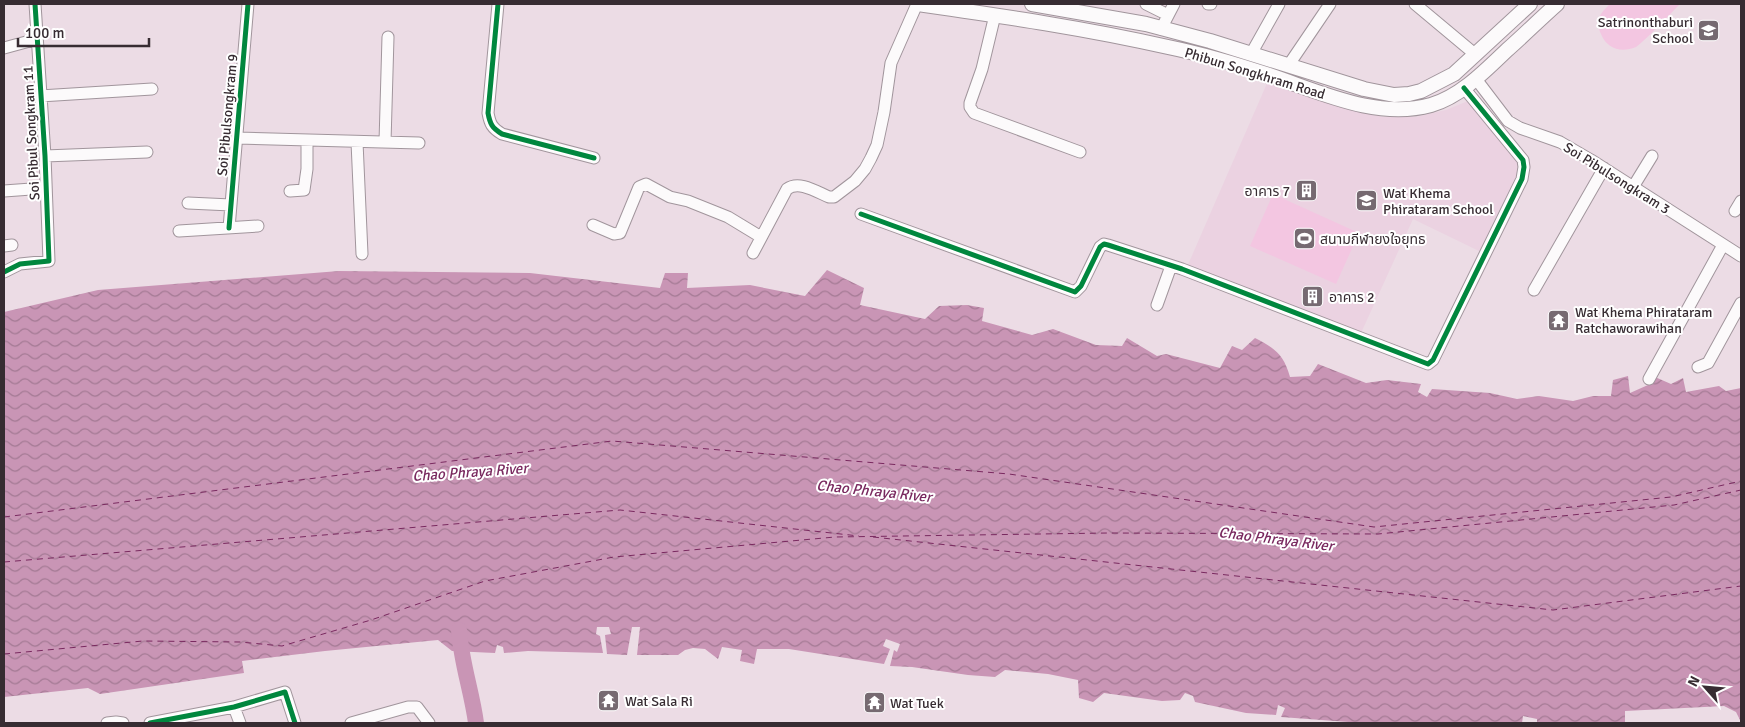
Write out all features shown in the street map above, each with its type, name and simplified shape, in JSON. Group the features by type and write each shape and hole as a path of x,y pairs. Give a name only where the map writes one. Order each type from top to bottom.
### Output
{"main road":[{"name":"Phibun Songkhram Road","path":"917,4 995,15 1170,47 1250,69 1356,104 1375,108 1402,109 1430,105 1464,88 1557,4"},
{"name":"Phibun Songkhram Road","path":"1032,4 1088,9 1201,38 1381,94 1409,94 1421,91 1454,74 1530,4"}],"street":[{"name":"Soi Pibul Songkram 11","path":"4,272 20,264 49,261 45,156 35,4"},
{"name":"Soi Pibulsongkram 9","path":"229,228 248,4"},
{"path":"498,4 488,113 493,129 502,134 594,158"},
{"path":"753,253 787,189 792,185 798,184 829,197 834,197 855,181 865,169 877,145 891,63 917,4"},
{"path":"1146,4 1168,15"},
{"path":"1161,29 1174,4"},
{"path":"1251,54 1279,4"},
{"path":"1288,66 1330,4"},
{"path":"1418,5 1476,55"},
{"path":"995,15 982,69 970,103 972,110 974,113 1080,152"},
{"path":"385,142 388,36"},
{"path":"4,48 37,39"},
{"name":"Soi Pibulsongkram 3","path":"1476,78 1502,114 1511,123 1560,142 1633,186 1741,256"},
{"path":"861,214 1075,292 1081,286 1100,247 1108,244 1171,266 1428,364 1433,360 1522,179 1524,168 1522,160 1464,88"},
{"path":"40,96 152,89"},
{"path":"1506,139 1511,123"},
{"path":"238,138 419,143"},
{"path":"290,191 304,190 307,169 307,141"},
{"path":"357,142 362,254"},
{"path":"45,156 148,152"},
{"path":"1633,186 1652,156"},
{"path":"1534,290 1604,168"},
{"path":"593,225 614,234 620,233 639,187 646,184 670,196 688,200 728,217 761,237"},
{"path":"4,191 45,188"},
{"path":"188,203 231,205"},
{"path":"179,231 258,226"},
{"path":"1649,379 1723,244"},
{"path":"1157,305 1171,266"},
{"path":"1698,367 1708,363 1740,310"},
{"path":"150,723 188,720 285,692 295,723"},
{"path":"234,707 240,723"},
{"path":"351,723 408,707 417,707 429,723"},
{"path":"107,723 123,723"}],"shaded area":[{"path":"1610,4 1680,4 1640,44 1625,50 1615,48 1607,43 1600,31 1598,23 1600,17"},
{"path":"1268,81 1357,111 1383,117 1416,117 1446,110 1468,101 1518,160 1520,166 1519,179 1481,252 1413,219 1361,333 1187,267"},
{"name":"สนามกีฬายงใจยุทธ","path":"1273,194 1359,233 1336,284 1250,246"}],"water":[{"name":"Chao Phraya River","path":"827,270 864,288 860,305 925,319 939,306 967,305 984,308 982,321 1032,335 1053,329 1096,345 1122,346 1127,338 1157,356 1166,354 1220,368 1232,346 1242,350 1255,338 1278,353 1288,369 1290,377 1310,376 1318,364 1366,383 1387,380 1421,384 1418,392 1427,397 1432,389 1490,393 1517,399 1539,396 1573,401 1593,396 1611,396 1613,380 1628,376 1630,393 1648,385 1655,377 1671,384 1683,378 1686,392 1719,386 1726,391 1741,388 1741,722 1736,712 1724,706 1625,711 1625,723 1537,723 1537,719 1523,716 1522,723 1362,723 1281,717 1285,708 1278,705 1276,715 1246,713 1195,702 1193,696 1185,693 1180,700 1162,701 1104,693 1093,702 1079,698 1078,680 1048,674 1005,670 995,677 890,666 894,650 897,652 900,644 886,639 883,646 890,649 884,664 789,649 757,649 754,664 740,661 742,650 722,647 718,659 705,649 693,648 685,650 678,655 637,655 640,627 632,627 627,655 607,654 605,635 611,634 609,627 597,627 596,634 600,636 603,653 528,651 504,653 503,647 497,645 495,653 452,651 438,640 242,661 244,673 100,694 88,688 4,697 4,312 98,290 339,271 530,273 660,288 665,273 688,273 687,288 750,285 805,296"}],"waterway":[{"path":"459,630 476,723"}],"ferry route":[{"path":"4,517 612,441 1009,474 1374,527 1671,497 1741,481"},
{"path":"4,654 143,641 240,642 282,646 371,620 485,581 614,557 835,537 1108,533 1378,534 1674,505 1741,490"},
{"path":"4,562 620,510 859,536"},
{"path":"873,537 1553,610 1741,586"}],"cycle path":[{"path":"4,272 20,264 49,261 45,156 35,4"},
{"path":"229,228 248,4"},
{"path":"498,4 488,113 492,125 502,134 594,158"},
{"path":"861,214 1075,292 1081,286 1100,247 1104,244 1108,245 1182,269 1428,364 1433,360 1522,179 1524,167 1523,160 1464,88"},
{"path":"150,723 234,707 285,692 295,723"}],"place":[{"name":"Satrinonthaburi School","path":"1709,30"},
{"name":"อาคาร 7","path":"1306,191"},
{"name":"Wat Khema Phirataram School","path":"1367,201"},
{"name":"สนามกีฬายงใจยุทธ","path":"1304,239"},
{"name":"อาคาร 2","path":"1313,297"},
{"name":"Wat Khema Phirataram Ratchaworawihan","path":"1559,320"},
{"name":"Wat Sala Ri","path":"609,701"},
{"name":"Wat Tuek","path":"874,703"}]}
